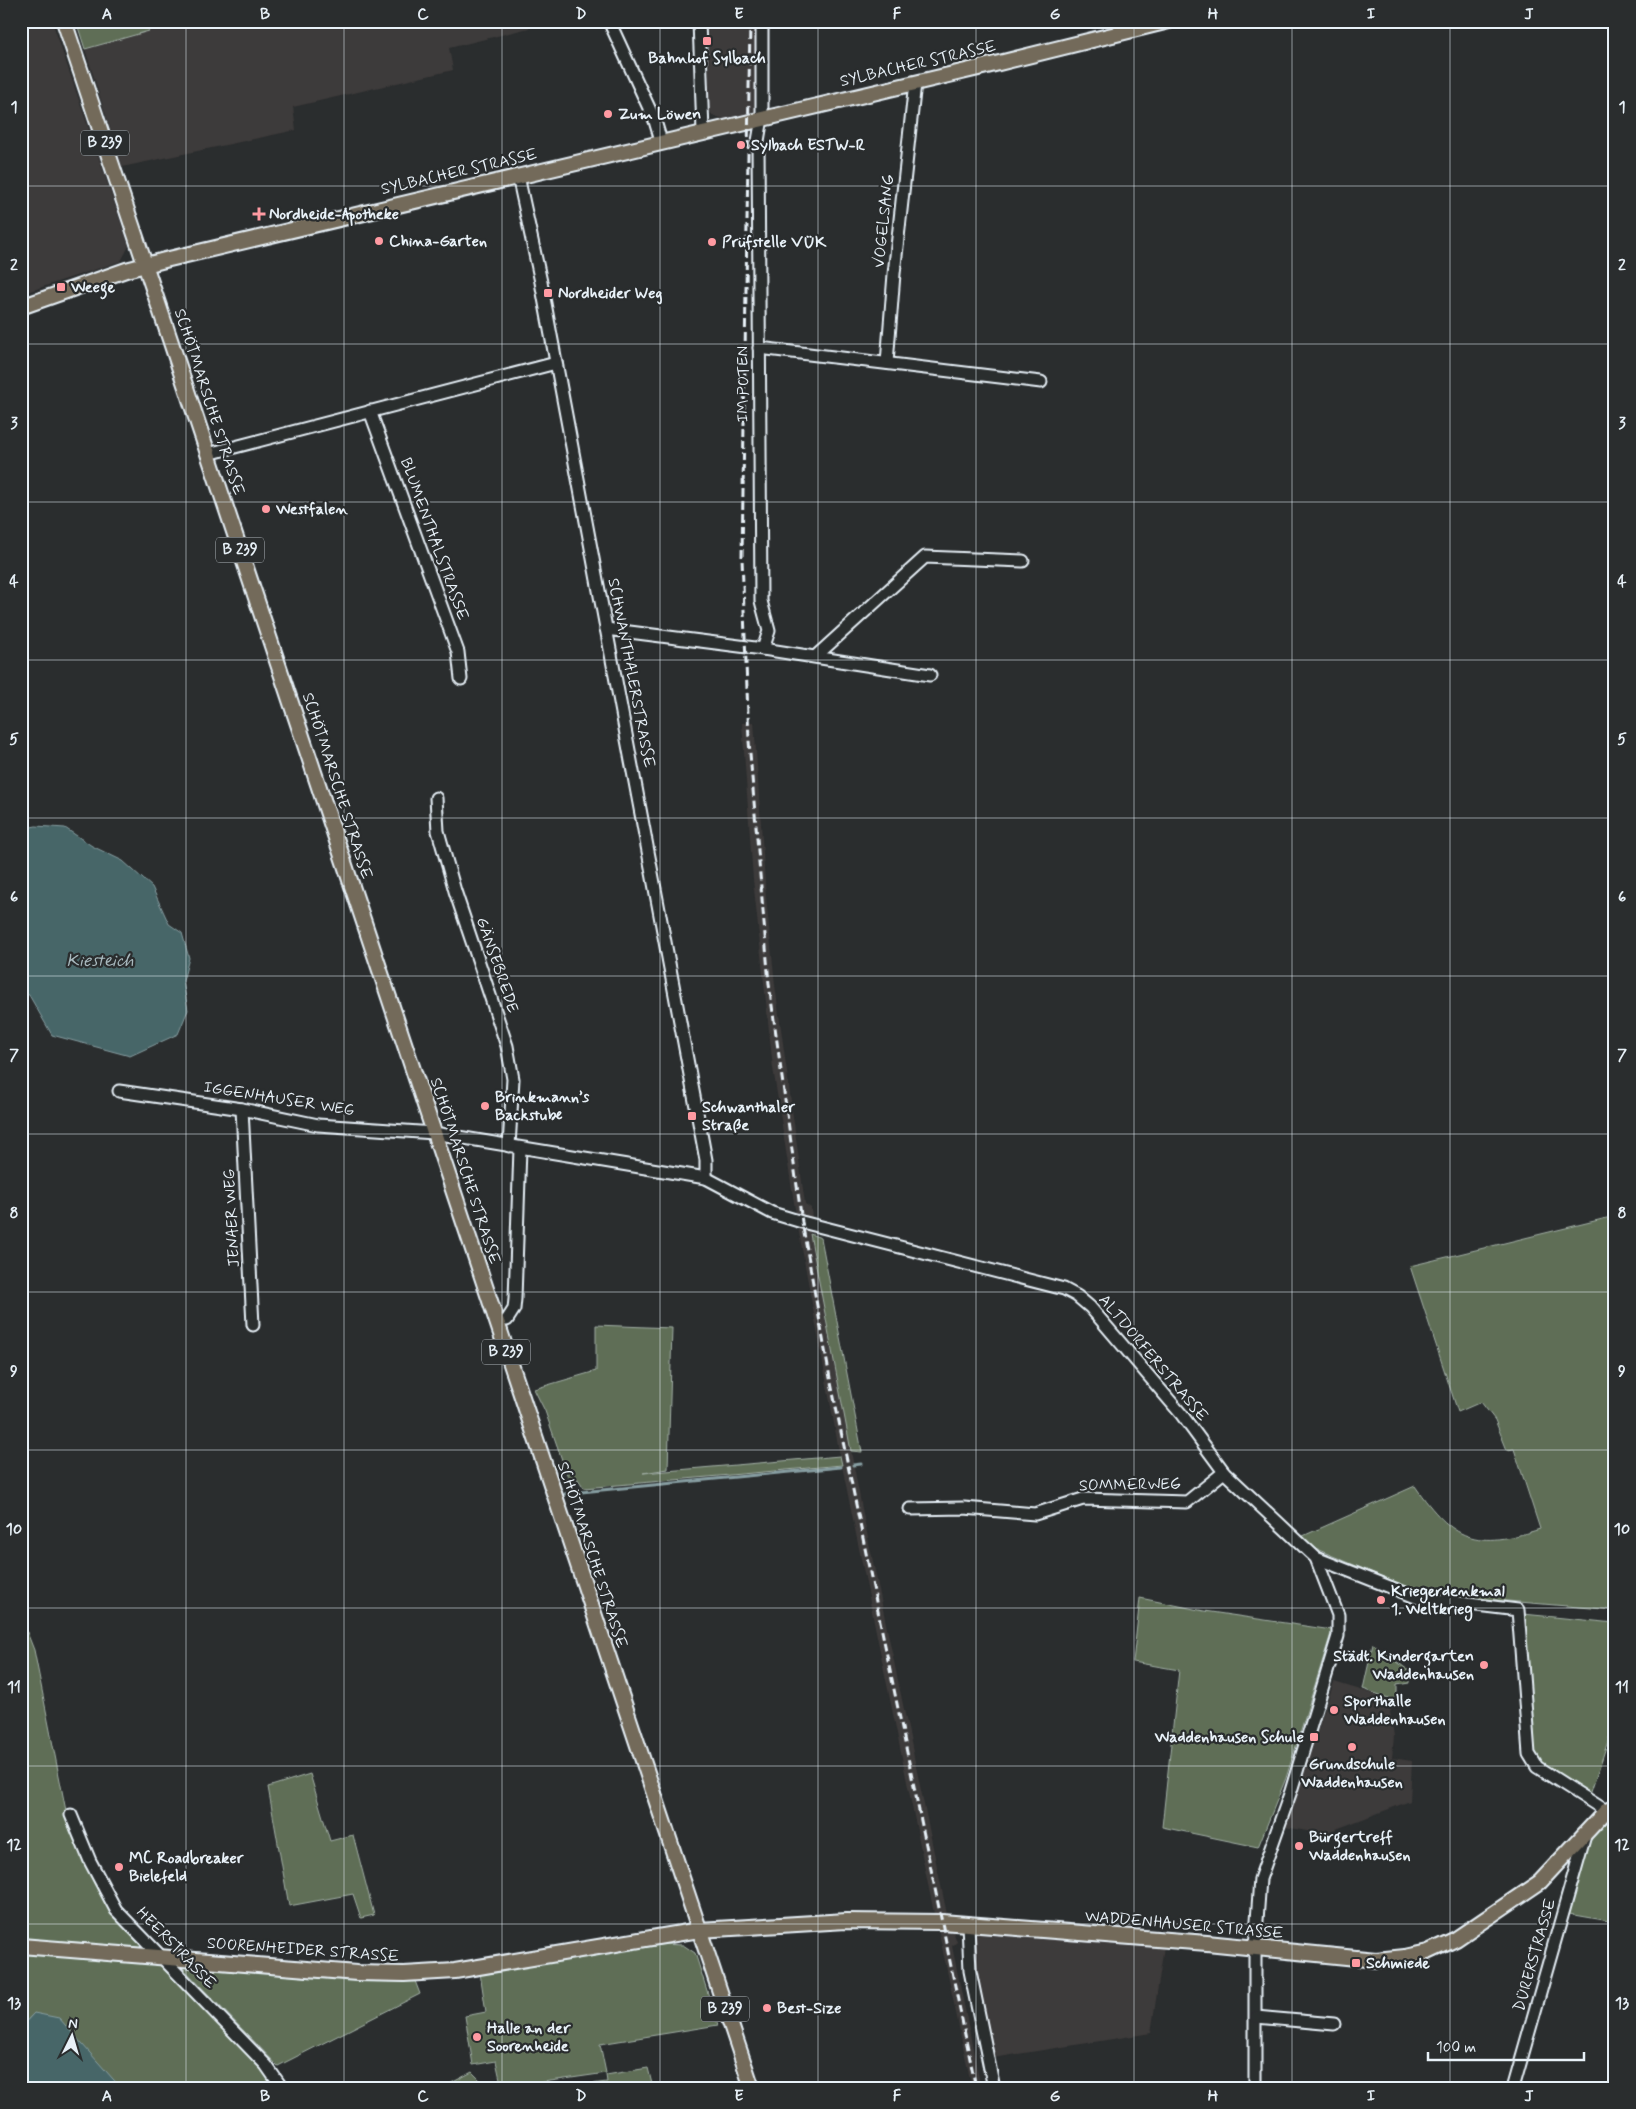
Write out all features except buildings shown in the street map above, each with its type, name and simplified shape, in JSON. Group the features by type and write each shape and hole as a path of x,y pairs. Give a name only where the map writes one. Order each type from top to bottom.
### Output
{"main road":[{"name":"B 239","path":"64,21 145,264"},
{"name":"SYLBACHER STRASSE","path":"21,307 145,264 915,83 1169,21"},
{"name":"SCHÖTMARSCHE STRASSE","path":"145,264 752,2088"},
{"name":"WADDENHAUSER STRASSE","path":"699,1930 846,1920 968,1924 1376,1960 1404,1957 1428,1952 1456,1939 1540,1882 1587,1830 1610,1810"},
{"name":"SOORENHEIDER STRASSE","path":"21,1946 357,1974 404,1974 474,1968 699,1930"}],"street":[{"path":"609,21 662,141"},
{"path":"699,21 703,132"},
{"path":"762,21 762,118"},
{"name":"VOGELSANG","path":"888,363 894,274 915,83"},
{"name":"IM POTEN","path":"762,118 758,142 761,600 769,631 763,649"},
{"name":"SCHWANTHALERSTRASSE","path":"518,176 556,363 704,1150 706,1178"},
{"path":"759,348 1041,382"},
{"path":"208,454 556,363"},
{"name":"BLUMENTHALSTRASSE","path":"370,411 458,652 461,679"},
{"path":"816,656 925,557 1023,561"},
{"path":"606,629 816,656 930,675"},
{"name":"GÄNSEBREDE","path":"436,798 438,831 455,892 507,1046 513,1079 515,1299 514,1309 507,1320"},
{"name":"IGGENHAUSER WEG","path":"119,1091 242,1109 318,1125 434,1133"},
{"name":"JENAER WEG","path":"242,1109 253,1326"},
{"name":"ALTDORFERSTRASSE","path":"434,1133 706,1178 772,1212 802,1222 1064,1289 1077,1296 1090,1307 1182,1415 1224,1472 1316,1558 1338,1615 1338,1636 1290,1791 1260,1879 1255,1948 1255,2088"},
{"name":"SOMMERWEG","path":"910,1509 964,1508 1035,1514 1084,1499 1187,1502 1224,1472"},
{"path":"1316,1558 1418,1598 1518,1610 1529,1754 1537,1767 1610,1810"},
{"name":"HEERSTRASSE","path":"71,1814 90,1861 116,1910 266,2065 282,2088"},
{"name":"DÜRERSTRASSE","path":"1513,2088 1587,1830"},
{"path":"968,1924 970,1971 994,2088"},
{"path":"1256,2017 1334,2024"}],"shaded area":[{"path":"21,21 52,21 129,246 121,261 21,294"},
{"path":"147,21 557,21 449,48 453,70 293,107 296,130 122,167 85,49 149,31"},
{"path":"707,21 757,21 758,111 724,119 713,116 710,112"},
{"path":"754,722 766,898 775,985 805,1204 811,1208 812,1219 796,1215 773,1068 753,879 742,723"},
{"path":"798,1227 809,1230 863,1514 948,1919 935,1918 840,1456"},
{"name":"Grundschule Waddenhausen","path":"1334,1682 1397,1701 1390,1712 1394,1736 1392,1758 1412,1761 1410,1801 1323,1834 1285,1827"},
{"path":"938,1928 952,1928 957,1942 952,1946 981,2088 972,2088"},
{"path":"969,1928 1164,1946 1151,2033 993,2058"}],"green space":[{"path":"76,21 147,21 149,31 85,49"},
{"path":"1615,1216 1615,1610 1423,1594 1314,1548 1303,1536 1415,1486 1442,1519 1454,1529 1468,1536 1482,1539 1499,1539 1540,1529 1514,1449 1507,1450 1495,1420 1481,1402 1458,1412 1410,1266"},
{"path":"810,1234 821,1238 862,1452 851,1451"},
{"path":"596,1325 672,1328 668,1469 643,1473 840,1456 842,1465 584,1488 578,1479 569,1480 545,1411 534,1389 596,1371"},
{"path":"1140,1598 1204,1611 1332,1630 1286,1778 1258,1847 1162,1827 1179,1670 1133,1662"},
{"path":"1523,1614 1615,1623 1615,1728 1610,1735 1590,1795 1540,1764 1533,1752"},
{"path":"21,1617 34,1650 70,1831 109,1908 151,1950 21,1940"},
{"path":"1373,1644 1408,1670 1409,1683 1397,1685 1397,1701 1363,1689"},
{"path":"310,1774 330,1841 353,1835 374,1915 361,1918 353,1894 289,1906 268,1787"},
{"path":"1615,1812 1615,1922 1569,1914 1579,1872 1589,1842 1596,1829"},
{"path":"658,1944 683,1945 695,1953 718,2025 600,2044 606,2073 502,2088 496,2061 473,2065 465,2016 486,2012 480,1973"},
{"path":"21,1954 160,1961 262,2070 274,2088 121,2088 34,2013 21,2027"},
{"path":"179,1964 354,1980 415,1981 420,1994 278,2066"},
{"path":"648,2068 653,2088 558,2088 607,2082 606,2075"},
{"path":"472,2072 488,2088 442,2088"}],"water":[{"name":"Kiesteich","path":"36,826 65,828 92,846 123,861 152,887 169,924 182,933 189,958 183,981 188,1010 178,1034 130,1056 52,1035 29,995 21,992 21,829"},
{"path":"34,2013 59,2018 121,2088 21,2088 21,2027"}],"waterway":[{"path":"853,1465 861,1464"},
{"path":"581,1492 841,1467"},
{"path":"565,1494 570,1493"}],"railway":[{"path":"750,21 742,558 749,741 769,984 802,1222 830,1378 976,2088"}],"place":[{"name":"Bahnhof Sylbach","path":"707,41"},
{"name":"Zum Löwen","path":"608,114"},
{"name":"Sylbach ESTW-R","path":"741,145"},
{"name":"Nordheide-Apotheke","path":"259,214"},
{"name":"China-Garten","path":"379,241"},
{"name":"Prüfstelle VÜK","path":"712,242"},
{"name":"Weege","path":"61,287"},
{"name":"Nordheider Weg","path":"548,293"},
{"name":"Westfalen","path":"266,509"},
{"name":"Brinkmann’s Backstube","path":"485,1106"},
{"name":"Schwanthaler Straße","path":"692,1116"},
{"name":"Kriegerdenkmal 1. Weltkrieg","path":"1381,1600"},
{"name":"Städt. Kindergarten Waddenhausen","path":"1484,1665"},
{"name":"Sporthalle Waddenhausen","path":"1334,1710"},
{"name":"Waddenhausen Schule","path":"1314,1737"},
{"name":"Grundschule Waddenhausen","path":"1352,1747"},
{"name":"Bürgertreff Waddenhausen","path":"1299,1846"},
{"name":"MC Roadbreaker Bielefeld","path":"119,1867"},
{"name":"Schmiede","path":"1356,1963"},
{"name":"Best-Size","path":"767,2008"},
{"name":"Halle an der Soorenheide","path":"477,2037"}]}
